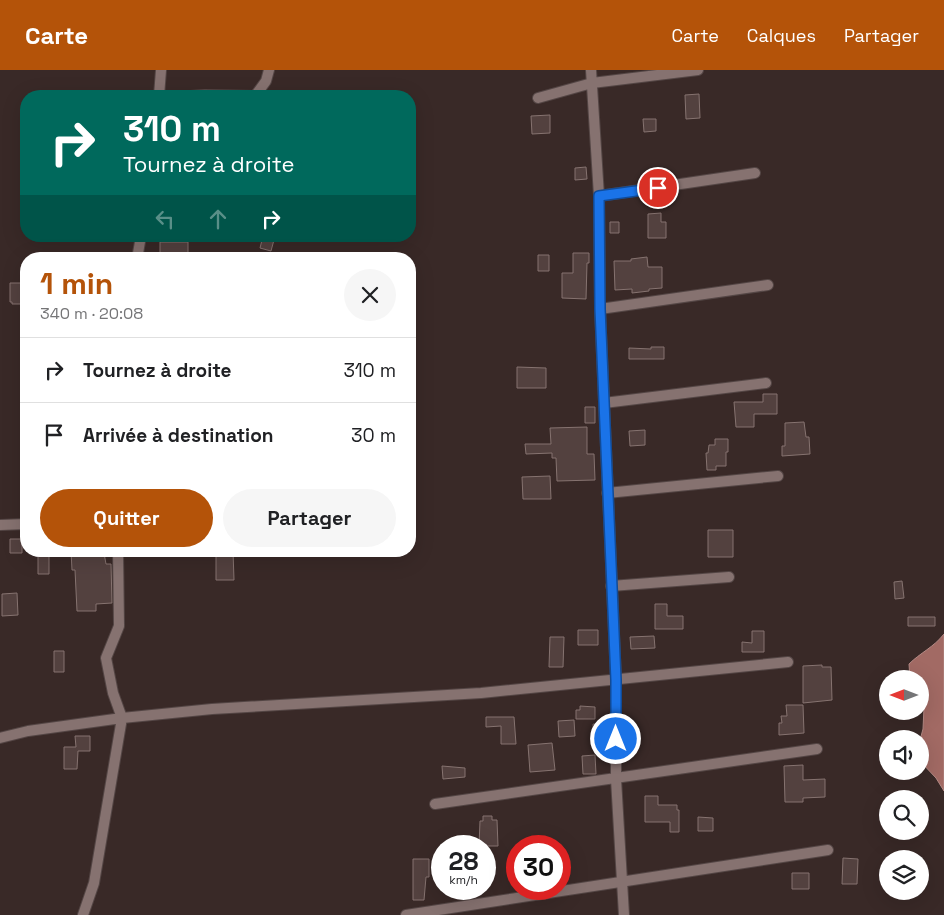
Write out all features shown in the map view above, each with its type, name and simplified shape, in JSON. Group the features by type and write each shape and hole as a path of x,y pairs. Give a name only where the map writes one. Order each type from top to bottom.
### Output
{"street":[{"path":"159,90 161,70"},
{"path":"259,90 266,81 269,70"},
{"path":"591,70 599,196 600,309 606,493 616,680 616,779 624,915"},
{"path":"538,98 592,83 698,70"},
{"path":"599,196 756,173"},
{"path":"600,309 768,285"},
{"path":"604,403 766,383"},
{"path":"606,493 778,476"},
{"path":"0,525 20,524"},
{"path":"83,915 94,883 122,718 113,693 106,658 119,626 118,557"},
{"path":"611,586 729,577"},
{"path":"0,738 28,731 122,718 212,710 481,693 788,662"},
{"path":"434,804 817,749"},
{"path":"406,915 828,850"}],"shaded area":[{"path":"944,634 944,791 929,771 929,730 923,730 923,720 929,720 929,670 909,670 909,664 936,643"}],"building":[{"path":"699,94 700,118 686,119 685,95"},
{"path":"550,115 550,133 532,134 531,116"},
{"path":"643,119 656,119 656,131 644,132"},
{"path":"586,167 587,179 575,180 575,168"},
{"path":"661,213 661,222 666,222 666,238 648,238 648,214"},
{"path":"610,222 619,222 619,233 610,233"},
{"path":"160,242 188,242 188,252 160,252"},
{"path":"262,242 273,242 271,251 260,248"},
{"path":"573,253 589,253 586,299 562,298 562,273 573,273"},
{"path":"538,255 549,255 549,271 538,271"},
{"path":"647,257 648,267 662,267 662,288 632,293 632,289 615,290 614,261 631,261 631,259"},
{"path":"10,283 20,283 20,304 12,304 10,302"},
{"path":"651,347 664,347 664,359 629,359 629,348 651,349"},
{"path":"517,367 546,368 546,388 517,388"},
{"path":"763,394 777,394 777,414 754,414 754,427 736,427 734,402 763,402"},
{"path":"585,407 595,407 595,423 585,423"},
{"path":"804,422 806,437 809,437 810,454 782,456 782,446 785,446 785,423"},
{"path":"587,427 587,454 594,454 595,480 557,481 556,458 552,458 552,453 526,454 525,444 551,444 550,428"},
{"path":"645,430 645,445 630,446 629,431"},
{"path":"715,439 728,439 726,466 716,466 716,470 707,470 706,453 708,453 709,445 715,445"},
{"path":"550,476 551,499 523,499 522,477"},
{"path":"708,530 733,530 733,557 708,557"},
{"path":"10,539 20,539 20,553 10,553"},
{"path":"38,557 49,557 49,574 38,574"},
{"path":"71,557 105,557 106,564 111,564 112,603 96,604 96,611 77,611 75,570 72,570"},
{"path":"216,557 233,557 234,580 216,580"},
{"path":"902,581 904,598 895,599 894,582"},
{"path":"17,593 18,615 2,616 2,594"},
{"path":"655,604 667,604 667,616 683,616 683,629 655,629"},
{"path":"908,617 935,617 935,626 908,626"},
{"path":"578,630 598,630 598,645 578,645"},
{"path":"752,631 764,631 764,652 742,652 742,642 752,643"},
{"path":"654,636 655,648 631,649 630,637"},
{"path":"550,637 564,637 563,667 549,667"},
{"path":"54,651 64,651 64,672 54,672"},
{"path":"822,665 822,667 831,667 832,700 803,703 803,666"},
{"path":"786,705 803,705 804,733 779,735 779,723 782,723 781,716 787,716"},
{"path":"580,706 595,707 595,719 576,719 576,710 580,710"},
{"path":"486,717 514,717 516,744 501,744 501,726 486,727"},
{"path":"574,720 575,736 559,737 558,721"},
{"path":"593,724 603,725 602,735 593,735"},
{"path":"75,736 90,736 90,751 78,751 77,769 64,769 64,747 76,747"},
{"path":"552,743 555,770 530,772 528,745"},
{"path":"595,755 596,774 583,774 582,756"},
{"path":"803,765 803,780 825,779 825,797 803,798 803,802 785,802 784,766"},
{"path":"442,766 465,768 465,777 443,779"},
{"path":"645,796 658,796 658,805 677,805 677,810 679,810 679,832 670,832 670,822 645,822"},
{"path":"483,816 492,816 492,820 497,820 498,846 496,846 496,835 479,835 480,821 483,821"},
{"path":"698,817 713,818 713,831 698,831"},
{"path":"843,858 858,859 857,884 842,884"},
{"path":"413,859 429,859 429,877 426,877 424,900 413,900"},
{"path":"792,873 809,873 809,889 792,889"}],"route":[{"path":"616,739 616,680 606,493 600,309 599,196 658,188"}]}
